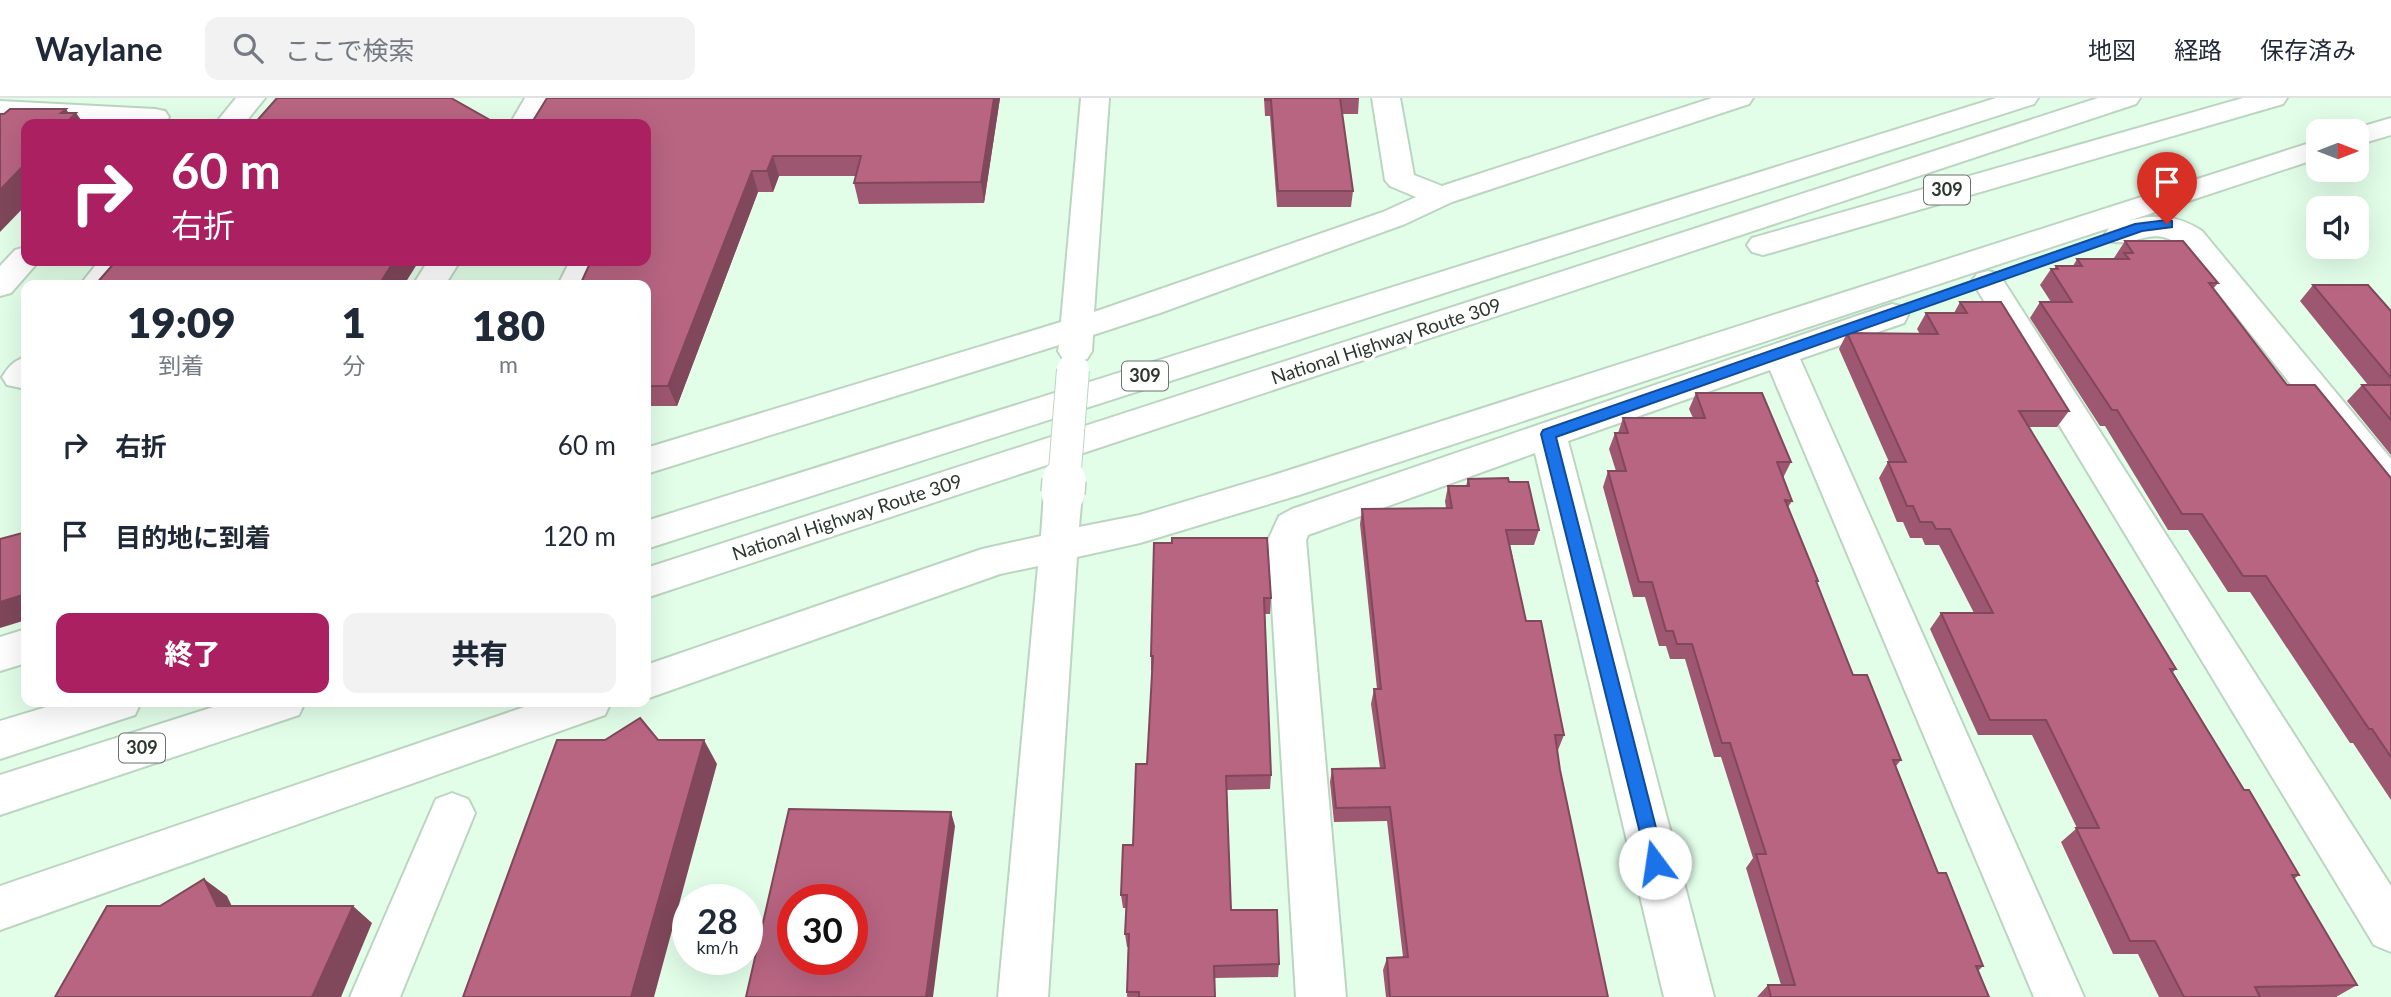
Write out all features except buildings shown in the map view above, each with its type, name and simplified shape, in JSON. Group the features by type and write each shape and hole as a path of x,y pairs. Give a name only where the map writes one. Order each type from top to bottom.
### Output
{"main road":[{"path":"233,119 251,98"},
{"path":"527,119 539,98"},
{"path":"1023,997 1096,98"},
{"path":"1385,98 1400,180 1441,196"},
{"path":"1642,98 1653,126"},
{"path":"651,459 1149,306 1394,218 1441,196 1739,98"},
{"name":"309","path":"1645,219 1944,98"},
{"name":"National Highway Route 309","path":"651,533 2024,98"},
{"name":"National Highway Route 309","path":"651,581 2126,98"},
{"name":"309","path":"1619,264 1702,263 2273,98"},
{"path":"0,109 155,117 153,119"},
{"path":"2370,133 2391,126"},
{"path":"651,680 996,560 1140,529 1286,485 2306,153"},
{"path":"1321,997 1287,540 1292,526 1305,519 2140,227 2167,224 2179,228 2202,251 2391,484"},
{"path":"0,286 21,263"},
{"path":"100,280 112,266"},
{"path":"1988,281 2391,929"},
{"path":"1780,354 2059,997"},
{"path":"1548,434 1689,997"},
{"path":"0,654 21,648"},
{"path":"0,740 104,707"},
{"name":"309","path":"0,795 269,707"},
{"path":"0,908 576,707"},
{"path":"375,997 452,813"}],"route":[{"path":"1655,863 1548,434 2140,227 2167,224"}]}
